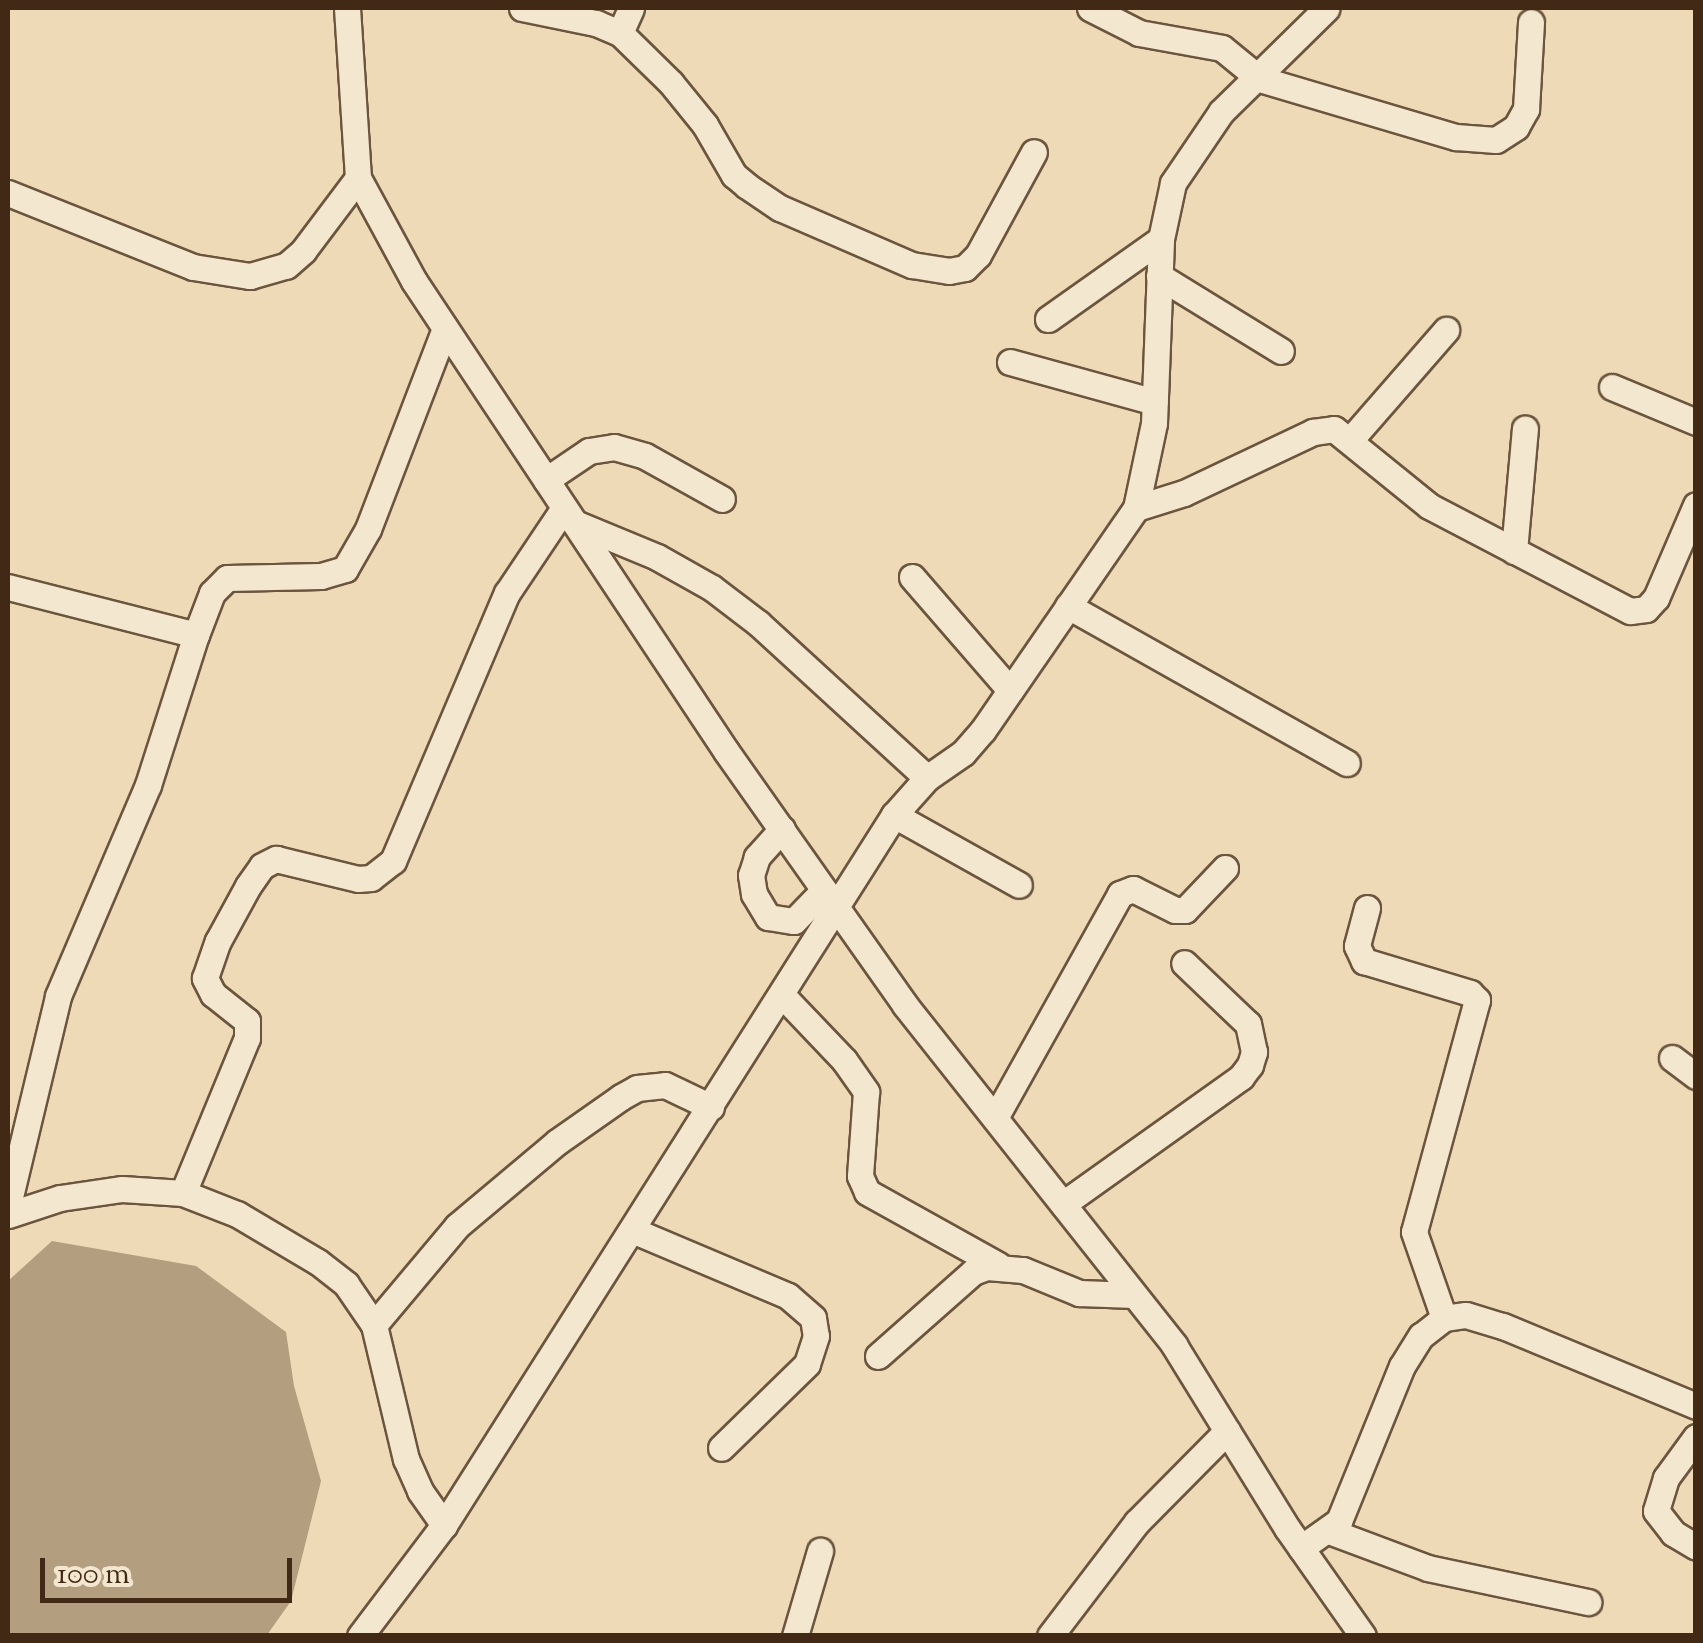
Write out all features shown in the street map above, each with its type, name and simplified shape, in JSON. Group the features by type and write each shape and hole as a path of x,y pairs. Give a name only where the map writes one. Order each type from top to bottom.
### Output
{"street":[{"path":"348,8 358,178 414,281 782,829 905,1005 1174,1346 1300,1548 1363,1636"},
{"path":"522,8 596,23 620,34 647,56 694,110 734,174 747,186 780,208 912,265 949,271 965,268 978,256 1034,152"},
{"path":"620,34 631,8"},
{"path":"1090,8 1140,33 1222,48 1254,76 1456,137 1496,140 1516,127 1526,109 1531,22"},
{"path":"360,1636 444,1525 782,996 831,899 927,778 963,753 1136,508 1155,402 1161,240 1173,184 1189,154 1254,76 1327,8"},
{"path":"8,193 193,268 250,276 286,266 303,251 358,178"},
{"path":"1048,319 1161,240"},
{"path":"1159,276 1282,351"},
{"path":"8,1205 58,996 148,785 212,593 226,578 322,576 345,569 368,529 445,328"},
{"path":"1351,439 1446,330"},
{"path":"1010,362 1155,402"},
{"path":"1612,387 1696,422"},
{"path":"1514,551 1525,428"},
{"path":"1136,508 1184,493 1313,432 1334,429 1430,506 1622,608 1639,611 1656,598 1696,505"},
{"path":"546,480 588,451 614,447 645,456 722,499"},
{"path":"570,516 712,588 758,623 927,778"},
{"path":"183,1193 247,1038 247,1021 213,994 205,978 218,941 248,886 262,866 276,860 358,879 371,878 392,861 507,593 570,516"},
{"path":"912,577 1010,690"},
{"path":"8,587 196,635"},
{"path":"1068,606 1347,764"},
{"path":"894,815 1019,885"},
{"path":"782,829 757,856 751,876 754,894 768,917 794,921 831,899"},
{"path":"995,1118 1120,894 1133,889 1175,910 1185,910 1225,868"},
{"path":"1367,908 1357,946 1364,961 1470,993 1478,1005 1414,1232 1444,1318"},
{"path":"1063,1204 1241,1077 1250,1065 1254,1052 1248,1024 1184,963"},
{"path":"782,996 844,1060 866,1092 860,1176 867,1192 998,1265 1023,1270 1079,1293 1134,1295"},
{"path":"1672,1058 1696,1076"},
{"path":"374,1324 458,1226 558,1142 621,1097 637,1088 665,1085 711,1107"},
{"path":"8,1215 60,1198 122,1188 183,1193 237,1214 318,1262 346,1284 374,1324 406,1459 420,1491 444,1525"},
{"path":"632,1230 788,1296 813,1318 816,1336 807,1364 721,1448"},
{"path":"878,1356 973,1272 998,1265"},
{"path":"1300,1548 1329,1531 1345,1510 1402,1366 1421,1336 1444,1318 1466,1315 1504,1326 1696,1406"},
{"path":"1050,1636 1137,1522 1226,1431"},
{"path":"1696,1437 1666,1478 1656,1511 1673,1532 1696,1548"},
{"path":"1329,1531 1428,1568 1588,1602"},
{"path":"795,1636 820,1552"}],"shaded area":[{"path":"52,1241 196,1266 286,1332 294,1386 321,1481 291,1601 267,1635 8,1635 8,1281"}]}
